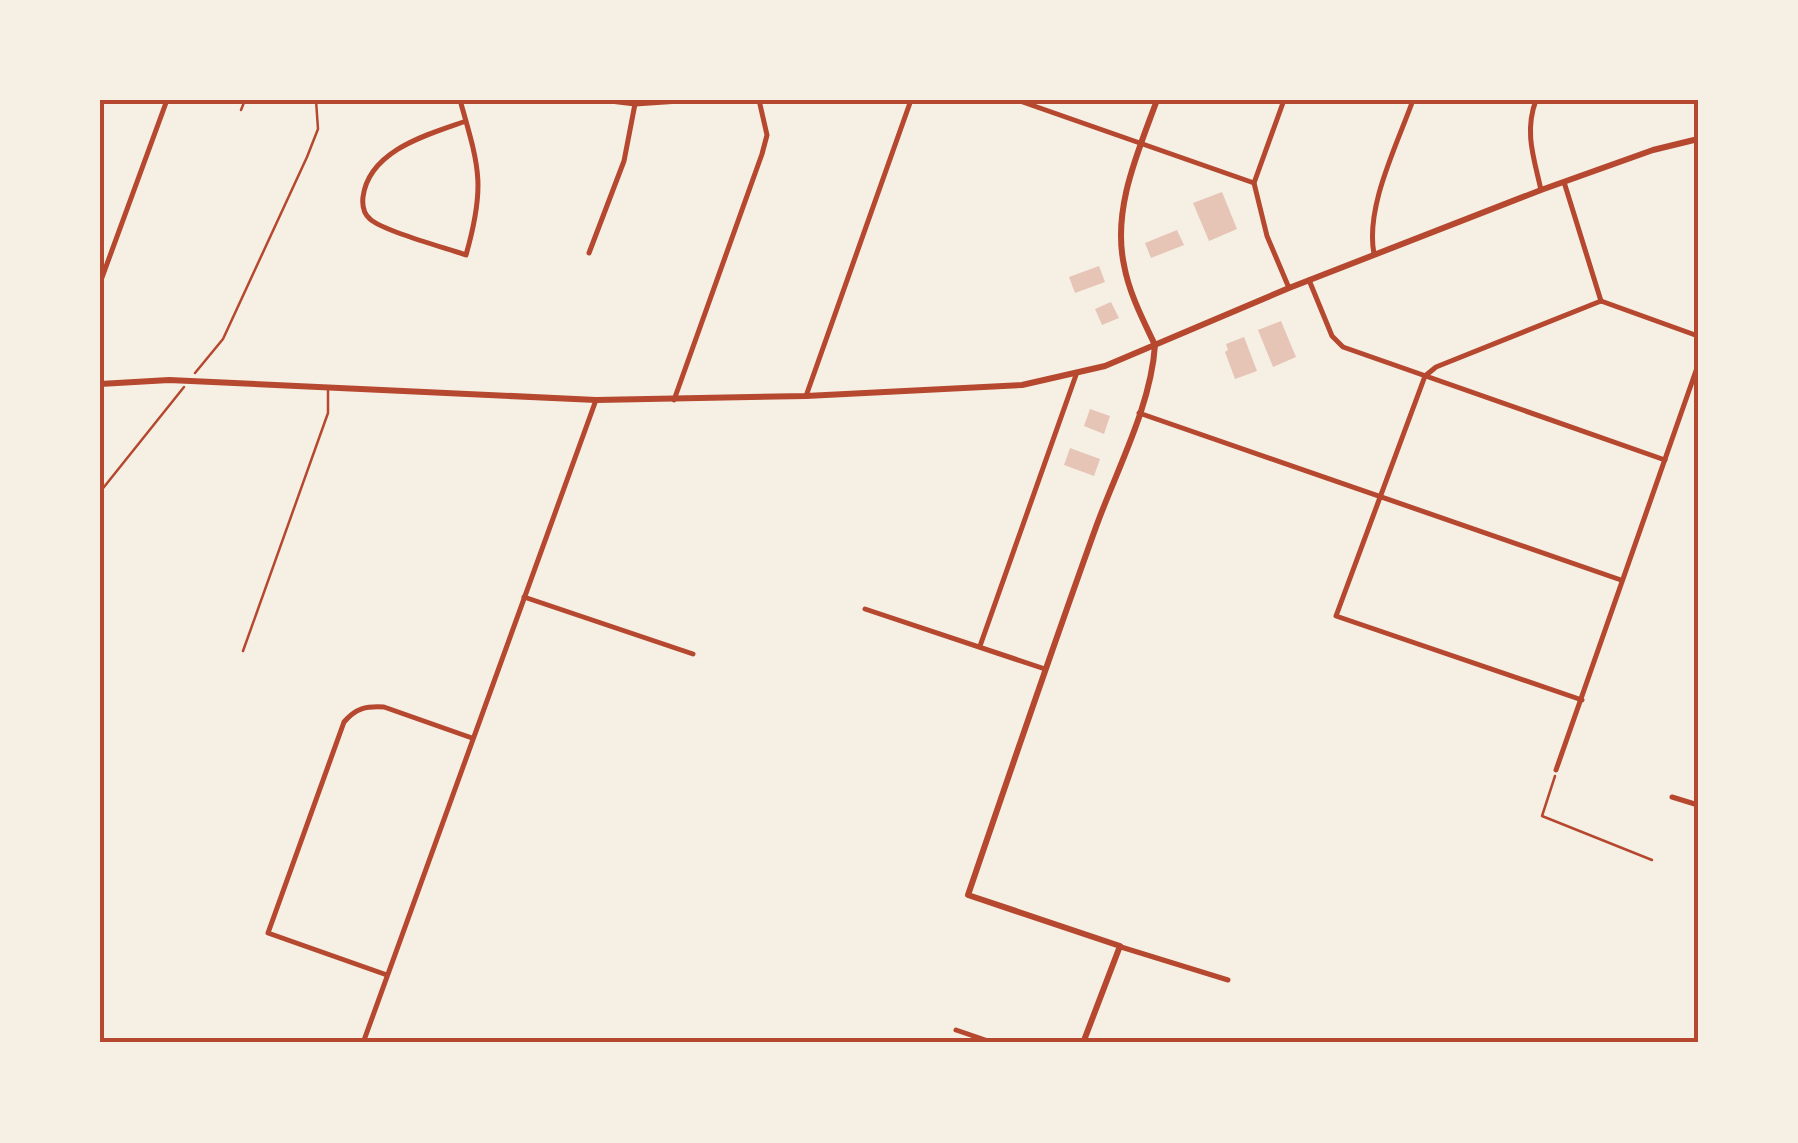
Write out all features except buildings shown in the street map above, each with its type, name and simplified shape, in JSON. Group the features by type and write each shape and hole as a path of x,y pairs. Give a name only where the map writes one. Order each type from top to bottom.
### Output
{"main road":[{"path":"1083,1043 1120,946 968,896 1154,361 1155,345 1123,264 1124,202 1157,100"},
{"path":"100,384 189,381 596,400 674,400 990,388 1076,375 1130,357 1289,288 1541,190 1653,150 1698,140"}],"street":[{"path":"100,283 167,100"},
{"path":"460,100 478,158 479,183 478,214 466,255 373,222 362,207 364,191 373,173 389,156 415,139 466,121"},
{"path":"602,100 635,104 694,100"},
{"path":"674,400 762,154 767,136 760,100"},
{"path":"806,396 912,100"},
{"path":"1018,100 1254,182"},
{"path":"1284,100 1254,182 1266,236 1289,288"},
{"path":"1374,254 1374,212 1413,100"},
{"path":"1536,100 1528,120 1528,135 1541,190"},
{"path":"589,253 624,160 635,104"},
{"path":"1564,182 1600,301"},
{"path":"1309,280 1332,336 1343,347 1665,460"},
{"path":"1582,700 1336,616 1425,376 1436,367 1600,301 1698,336"},
{"path":"1556,770 1698,365"},
{"path":"980,646 1076,375"},
{"path":"363,1043 596,400"},
{"path":"1139,413 1621,580"},
{"path":"524,597 693,654"},
{"path":"864,609 1045,669"},
{"path":"387,975 268,933 344,722 360,709 384,707 472,738"},
{"path":"1672,797 1698,805"},
{"path":"1120,946 1228,980"},
{"path":"956,1030 994,1043"}],"lane":[{"path":"241,110 245,100"},
{"path":"243,651 328,414 328,389"}],"path":[{"path":"100,492 222,339 307,157 318,128 316,100"},
{"path":"1556,770 1542,816 1652,860"}]}
